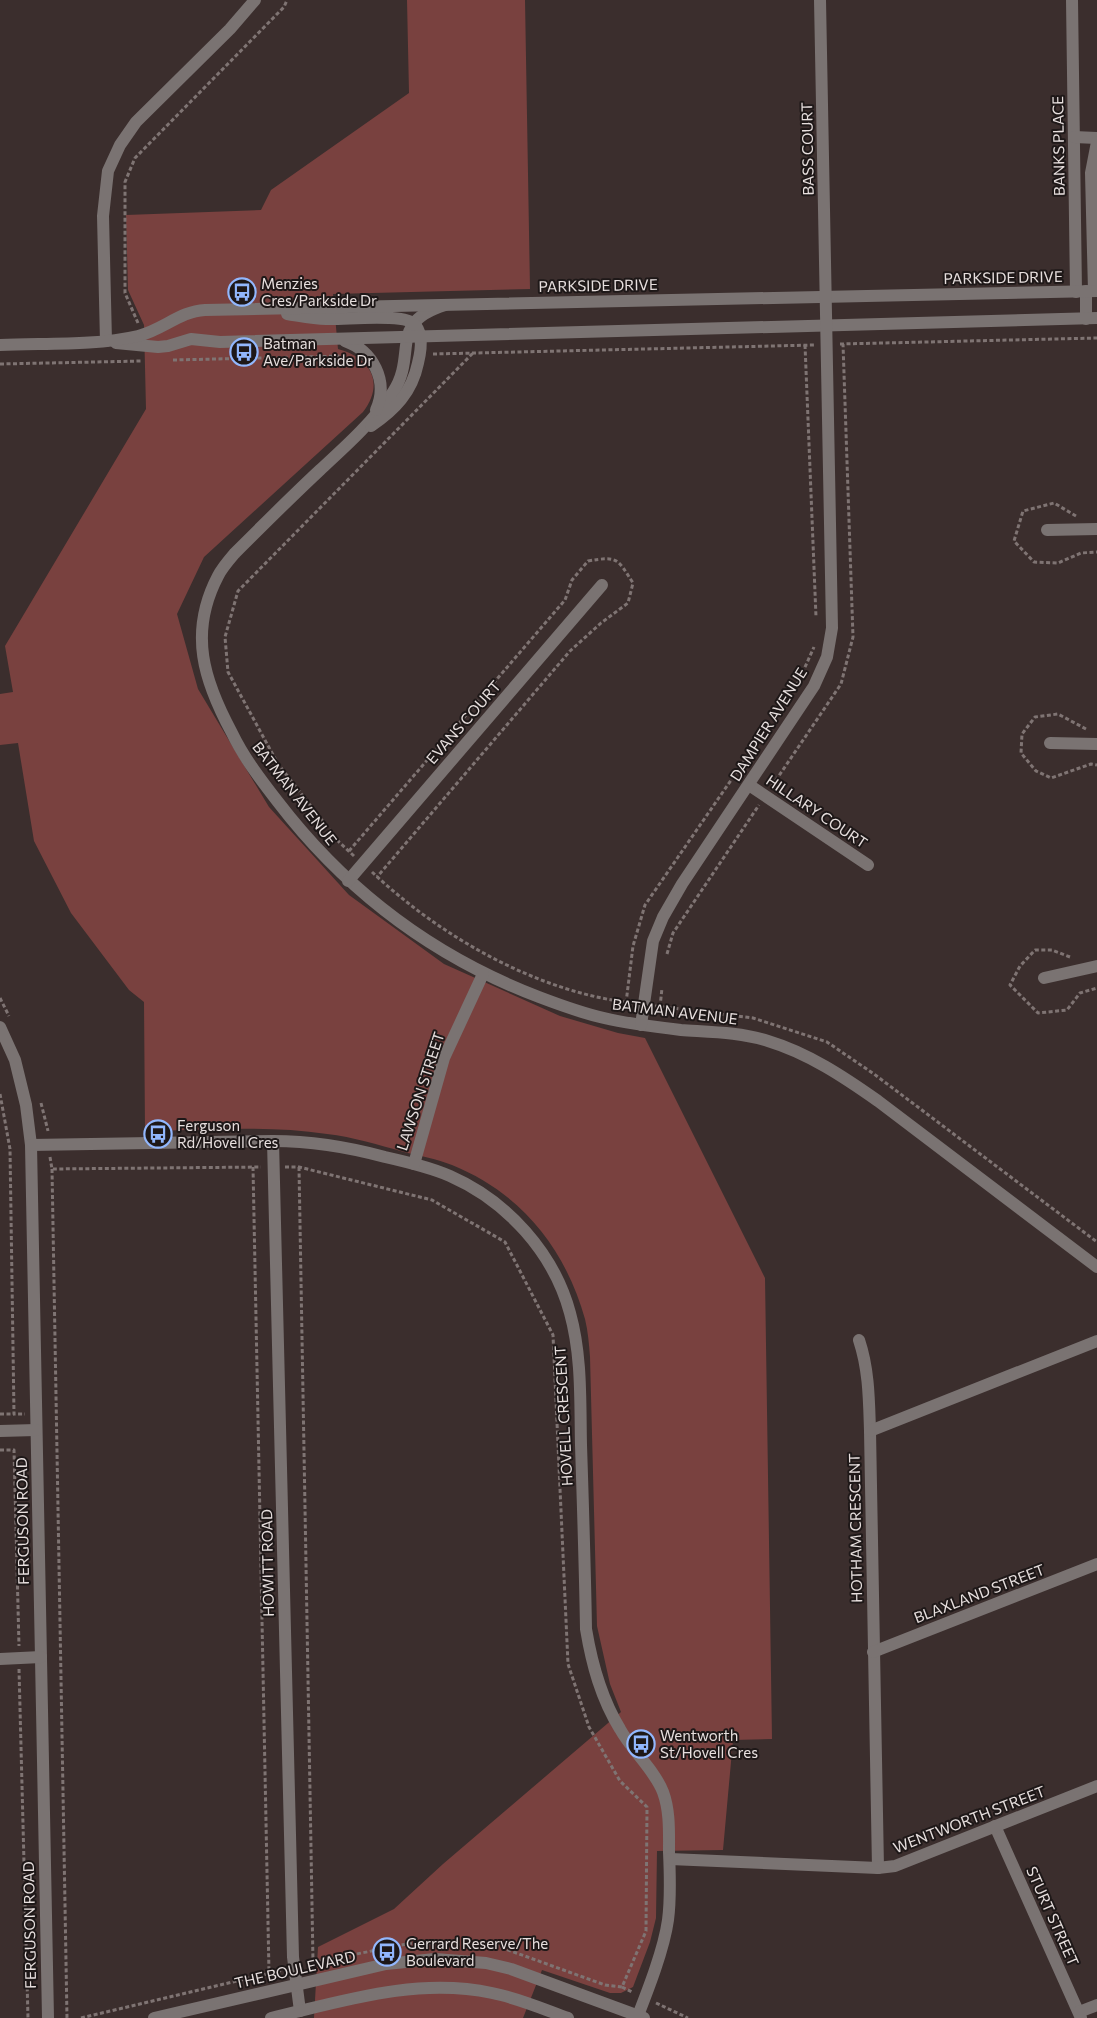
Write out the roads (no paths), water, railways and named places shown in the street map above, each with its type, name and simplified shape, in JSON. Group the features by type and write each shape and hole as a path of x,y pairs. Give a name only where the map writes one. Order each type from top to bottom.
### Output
{"street":[{"path":"106,341 103,216 108,171 120,145 136,122 230,29 255,0"},
{"name":"BASS COURT","path":"820,0 827,326"},
{"name":"BANKS PLACE","path":"1072,0 1075,185 1088,291"},
{"path":"1074,137 1097,138"},
{"path":"1092,318 1088,291 1091,185 1092,166 1097,142"},
{"path":"1075,185 1091,185"},
{"name":"PARKSIDE DRIVE","path":"141,341 192,311 1088,291"},
{"path":"413,323 422,314 446,305"},
{"path":"257,310 323,319 394,318 413,323 418,329 414,338"},
{"name":"PARKSIDE DRIVE","path":"0,345 141,341 168,346 191,339 220,342 338,340 1092,318"},
{"name":"DAMPIER AVENUE","path":"641,1025 654,941 663,917 682,884 814,686 827,657 832,628 827,326"},
{"name":"BATMAN AVENUE","path":"358,434 386,415 405,396 413,381 420,354 414,338"},
{"name":"BATMAN AVENUE","path":"414,338 398,384 391,396 358,434 235,553 218,575 208,601 202,627 202,655 208,682 218,707 237,743 262,780 295,824 348,881 384,911 427,941 483,974 560,1005 603,1018 641,1025 722,1032 767,1040 807,1056 849,1080 878,1101 1097,1267"},
{"name":"BATMAN AVENUE","path":"338,340 358,347 376,367 380,383 379,402 371,418"},
{"path":"1047,530 1097,530"},
{"name":"EVANS COURT","path":"348,881 602,585"},
{"path":"1050,742 1097,744"},
{"name":"HILLARY COURT","path":"749,785 868,865"},
{"path":"1044,978 1097,966"},
{"name":"LAWSON STREET","path":"414,1164 444,1058 483,974"},
{"name":"FERGUSON ROAD","path":"6,1025 24,1096 30,1145 48,2018"},
{"name":"HOVELL CRESCENT","path":"30,1145 273,1140 347,1148 414,1164 450,1176 473,1188 501,1207 524,1229 544,1254 558,1279 570,1312 579,1365 586,1629 592,1662 603,1697 619,1729 663,1791 667,1808 670,1859 668,1919 665,1938 640,2017"},
{"name":"HOWITT ROAD","path":"273,1140 294,1967 300,2011"},
{"name":"HOTHAM CRESCENT","path":"859,1340 866,1358 870,1431 878,1868"},
{"path":"870,1431 1097,1341"},
{"path":"0,1431 36,1430"},
{"name":"BLAXLAND STREET","path":"873,1652 1097,1564"},
{"path":"0,1659 41,1657"},
{"name":"WENTWORTH STREET","path":"670,1859 878,1868 895,1866 1097,1786"},
{"name":"STURT STREET","path":"996,1826 1080,2015"},
{"name":"THE BOULEVARD","path":"154,2018 394,1963 435,1959 459,1960 511,1969 640,2017"},
{"path":"271,2018 394,1990 424,1987 460,1988 492,1992 568,2018"},
{"path":"1080,2015 1097,2005"}],"place":[{"name":"Menzies Cres/Parkside Dr","path":"242,292"},
{"name":"Batman Ave/Parkside Dr","path":"244,352"},
{"name":"Ferguson Rd/Hovell Cres","path":"158,1134"},
{"name":"Wentworth St/Hovell Cres","path":"641,1744"},
{"name":"Gerrard Reserve/The Boulevard","path":"387,1952"}]}
